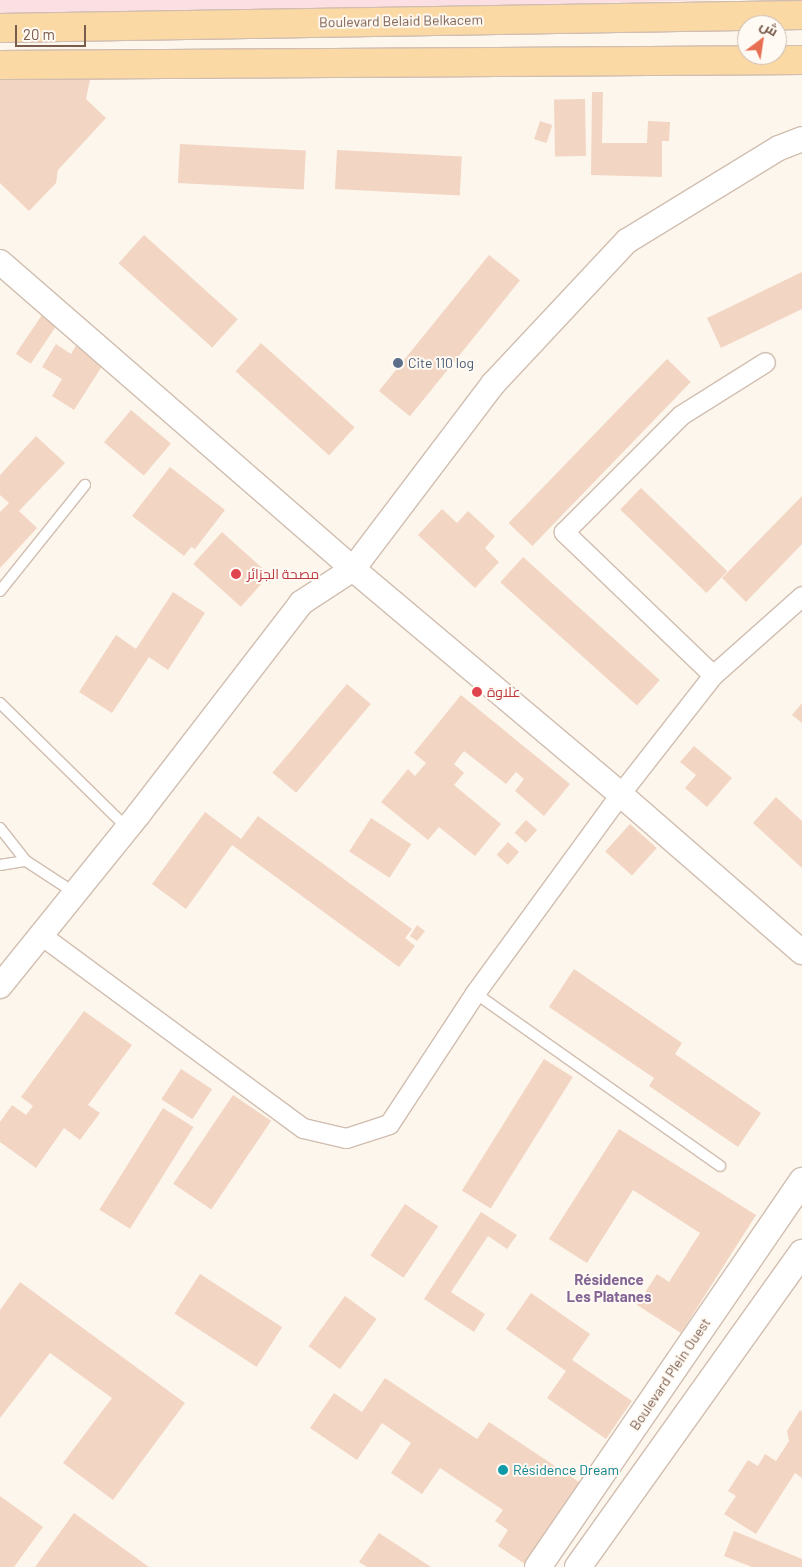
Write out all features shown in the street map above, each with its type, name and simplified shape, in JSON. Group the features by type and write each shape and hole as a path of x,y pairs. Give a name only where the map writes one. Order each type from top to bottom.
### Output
{"main road":[{"name":"Boulevard Belaid Belkacem","path":"0,28 802,15"},
{"path":"0,65 802,60"},
{"name":"Boulevard Plein Ouest","path":"538,1567 802,1181"},
{"path":"578,1567 802,1253"}],"street":[{"path":"0,986 128,828 301,603 354,569 493,384 627,241 779,148 802,139"},
{"path":"0,262 354,569 620,794 802,952"},
{"path":"713,675 564,532 681,415 765,362"},
{"path":"41,935 303,1128 346,1138 389,1124 475,993 620,794 713,675 802,596"}],"lane":[{"path":"0,591 85,486"},
{"path":"0,703 128,828"},
{"path":"0,828 26,861 75,893"},
{"path":"0,865 26,861"},
{"path":"475,993 720,1166"}],"shaded area":[{"path":"0,0 719,0 0,17"}],"building":[{"path":"16,68 90,80 86,99 106,118 58,170 56,183 29,211 0,183 0,77"},
{"path":"592,92 603,92 602,143 647,143 648,121 670,122 669,141 662,141 662,177 591,175"},
{"path":"585,99 586,156 555,157 554,100"},
{"path":"540,121 552,125 546,143 534,139"},
{"path":"180,144 306,151 304,190 178,183"},
{"path":"337,150 462,157 460,195 335,189"},
{"path":"144,235 238,319 212,348 119,263"},
{"path":"489,255 520,280 410,416 379,391"},
{"path":"802,272 802,309 721,348 707,318"},
{"path":"46,309 61,319 31,364 16,354"},
{"path":"78,342 106,360 74,410 52,396 62,379 42,367 56,344 71,354"},
{"path":"261,343 355,427 329,456 236,371"},
{"path":"667,359 691,382 532,546 509,523"},
{"path":"131,410 171,443 144,476 104,442"},
{"path":"36,436 65,463 19,511 37,528 0,568 0,512 9,503 0,495 0,475"},
{"path":"170,467 225,510 195,549 191,547 184,556 132,516"},
{"path":"641,488 727,571 706,593 620,510"},
{"path":"802,496 802,544 746,602 722,578"},
{"path":"442,509 457,523 468,511 495,536 485,548 499,562 475,588 418,535"},
{"path":"222,532 270,575 241,607 193,564"},
{"path":"523,557 660,680 637,705 500,582"},
{"path":"173,592 205,613 168,670 149,657 112,713 79,692 116,635 136,649"},
{"path":"347,684 371,704 296,793 272,773"},
{"path":"461,695 570,784 544,816 515,791 524,779 516,772 506,784 464,751 454,764 464,773 454,785 501,824 475,856 439,827 428,840 381,802 408,769 415,776 426,763 414,753"},
{"path":"802,703 802,723 792,715"},
{"path":"694,746 732,778 707,807 685,788 696,775 680,762"},
{"path":"776,797 802,821 802,868 753,823"},
{"path":"205,812 241,839 258,816 412,929 405,938 415,946 399,967 232,845 186,909 152,884"},
{"path":"371,818 411,844 389,878 349,852"},
{"path":"526,820 537,830 526,843 515,833"},
{"path":"630,824 657,848 632,876 605,851"},
{"path":"508,842 519,852 508,865 497,855"},
{"path":"417,925 425,931 417,941 410,936"},
{"path":"574,969 682,1043 675,1054 761,1113 738,1147 649,1086 654,1078 549,1007"},
{"path":"84,1011 132,1045 88,1105 100,1113 80,1140 64,1128 36,1168 0,1142 0,1122 12,1105 26,1115 33,1106 21,1097"},
{"path":"544,1059 573,1077 491,1208 462,1190"},
{"path":"181,1069 212,1089 192,1119 161,1099"},
{"path":"233,1095 271,1121 211,1209 173,1184"},
{"path":"163,1108 194,1127 130,1229 99,1210"},
{"path":"619,1129 756,1215 681,1333 637,1305 657,1274 669,1282 700,1233 633,1190 587,1263 549,1239"},
{"path":"405,1204 438,1226 403,1278 370,1255"},
{"path":"481,1212 517,1235 507,1249 488,1236 451,1292 485,1314 474,1332 424,1299"},
{"path":"200,1274 282,1327 257,1367 174,1313"},
{"path":"20,1282 185,1403 113,1500 63,1463 112,1398 50,1353 0,1418 0,1310"},
{"path":"531,1293 590,1334 572,1360 632,1401 606,1439 547,1398 566,1371 506,1329"},
{"path":"345,1296 377,1319 340,1369 309,1346"},
{"name":"Résidence Dream","path":"385,1378 477,1439 489,1422 582,1484 528,1566 498,1546 508,1530 495,1521 503,1510 440,1468 422,1494 391,1473 411,1443 382,1423 357,1460 310,1428 334,1393 362,1412"},
{"path":"800,1410 802,1412 802,1478 795,1473 756,1534 724,1514 736,1496 728,1491 748,1460 758,1466 765,1454 776,1461 789,1441 787,1431"},
{"path":"0,1496 43,1527 14,1567 0,1567"},
{"path":"74,1513 149,1567 35,1567"},
{"path":"734,1531 802,1559 802,1567 752,1567 724,1556"},
{"path":"379,1533 431,1567 367,1567 359,1562"}],"place":[{"name":"Cite 110 log","path":"398,363"},
{"name":"مصحة الجزائر","path":"236,574"},
{"name":"علاوة","path":"477,692"},
{"name":"Résidence Dream","path":"503,1470"}],"district":[{"name":"Résidence Les Platanes","path":"609,1288"}]}
